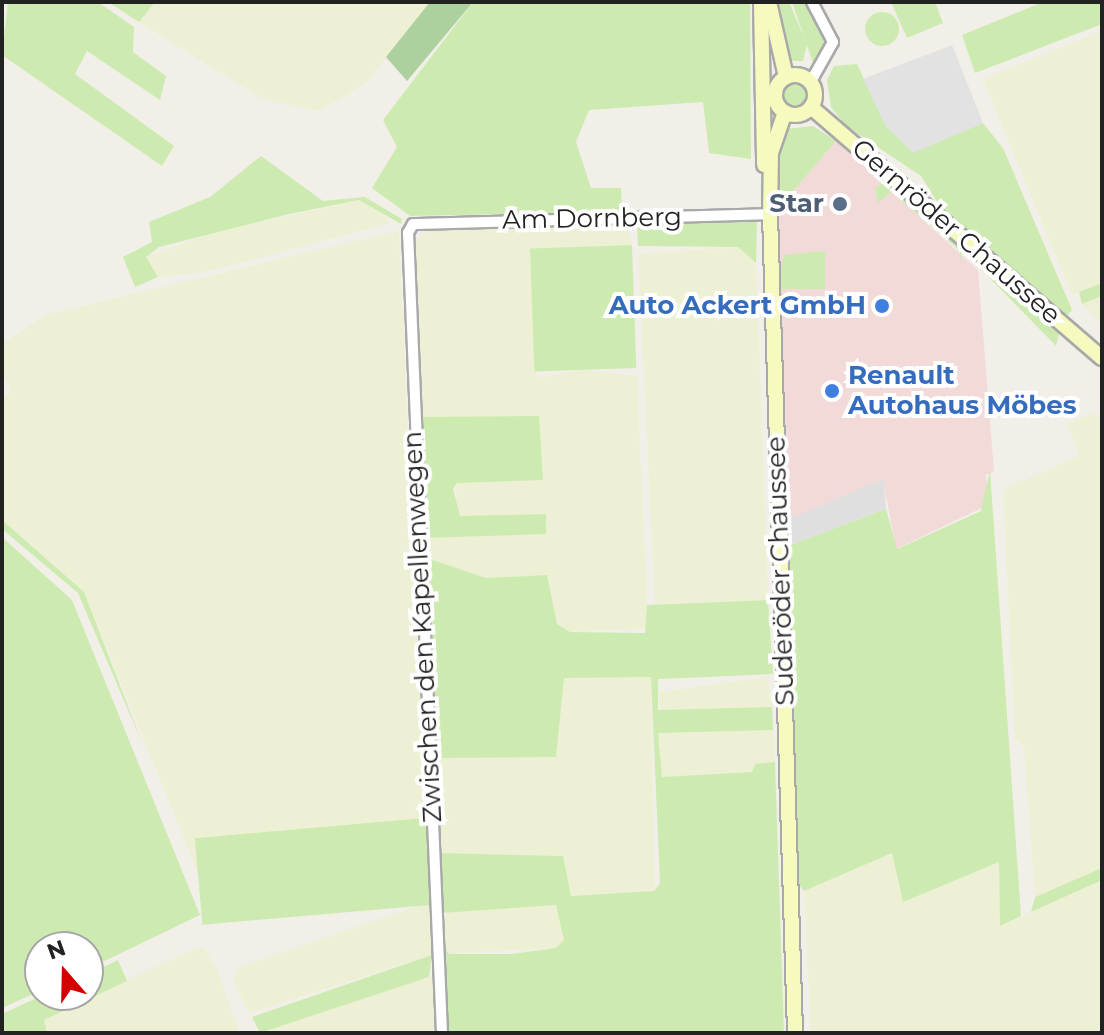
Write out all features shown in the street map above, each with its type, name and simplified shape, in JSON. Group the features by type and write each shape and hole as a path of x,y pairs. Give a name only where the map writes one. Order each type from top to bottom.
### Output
{"street":[{"path":"761,2 763,163 770,179"},
{"path":"769,2 786,77 810,83"},
{"path":"785,112 811,107 810,83 833,42 812,2"},
{"name":"Suderöder Chaussee","path":"786,77 775,95 785,112 770,179 770,214 795,1033"},
{"name":"Gernröder Chaussee","path":"811,107 1102,358"},
{"name":"Am Dornberg","path":"413,224 770,214"},
{"name":"Zwischen den Kapellenwegen","path":"413,224 405,269 442,1033"}],"shaded area":[{"path":"952,45 983,123 913,153 886,126 863,79"},
{"path":"836,141 978,270 994,472 986,475 988,505 896,549 883,479 784,521 776,211"},
{"path":"884,478 886,509 785,547 784,521"}],"green space":[{"path":"8,2 98,2 134,27 133,52 166,76 160,100 87,51 75,74 174,146 162,166 2,55"},
{"path":"108,2 155,2 139,22"},
{"path":"155,2 430,2 366,83 319,111 261,98 139,22"},
{"path":"430,2 473,2 407,81 386,57"},
{"path":"473,2 750,2 751,159 709,153 703,102 589,110 576,142 591,188 621,188 622,212 410,216 372,188 397,147 383,120"},
{"path":"775,2 789,2 807,44 803,61 790,61 785,52"},
{"path":"792,2 807,2 829,42 814,66"},
{"path":"891,2 935,2 943,23 907,38"},
{"path":"1043,2 1102,2 1102,24 975,73 962,35"},
{"path":"882,12 894,17 899,29 894,41 882,46 870,41 865,29 870,17"},
{"path":"1102,31 1102,283 1072,295 983,79"},
{"path":"857,64 886,126 913,152 983,123 1003,148 1072,310 1065,318 944,213 921,176 846,126 831,107 827,80 834,66"},
{"path":"795,83 804,86 807,95 804,104 795,107 786,104 783,95 786,86"},
{"path":"813,126 836,141 776,211 780,141 786,129"},
{"path":"261,156 323,201 365,197 402,219 401,224 359,200 289,214 159,247 146,257 158,277 135,287 123,257 152,242 149,222 210,197"},
{"path":"884,183 963,245 960,263 960,251 891,192 878,203 875,187"},
{"path":"359,200 372,202 390,223 205,272 158,277 146,257 212,233"},
{"path":"757,220 756,263 738,247 638,246 637,221"},
{"path":"625,222 632,245 530,249 537,378 580,370 637,376 648,628 570,632 557,624 547,575 486,578 424,557 422,538 546,514 460,516 455,508 457,483 542,480 418,417 410,246 431,227"},
{"path":"399,231 425,818 206,893 84,592 2,520 2,399 12,391 2,373 2,344 45,315"},
{"path":"632,245 636,368 534,371 530,249"},
{"path":"738,247 756,263 768,600 655,604 638,254"},
{"path":"825,251 825,289 778,289 784,255"},
{"path":"975,263 986,264 1060,329 1056,346"},
{"path":"1102,283 1102,296 1082,304 1079,292"},
{"path":"1102,296 1102,326 1082,304"},
{"path":"1095,412 1102,425 1102,868 1035,897 1024,747 1015,739 1003,490 1080,455 1067,424"},
{"path":"539,416 543,480 457,483 453,489 460,516 546,514 546,534 422,538 418,417"},
{"path":"990,470 1021,916 1000,926 999,862 903,902 892,853 804,891 797,882 785,547 886,509 897,549 981,511"},
{"path":"2,520 84,592 143,745 78,593 2,529"},
{"path":"2,537 72,600 200,915 104,961 104,931 24,931 24,998 2,1008"},
{"path":"424,557 486,578 547,575 557,624 570,632 645,633 647,605 768,600 773,674 658,679 658,710 772,707 773,730 658,733 662,777 752,772 755,764 775,762 784,1033 447,1033 442,944 449,954 511,954 556,948 564,940 556,905 442,913 440,853 563,856 571,896 654,891 660,883 651,677 564,678 556,757 442,758 434,771"},
{"path":"651,676 654,891 570,896 562,856 440,853 434,771 442,758 556,757 564,678"},
{"path":"768,677 772,707 662,722 658,692"},
{"path":"773,730 775,762 755,764 752,772 661,777 658,732"},
{"path":"425,818 433,905 202,925 195,838"},
{"path":"892,853 903,902 999,862 1001,926 1102,880 1102,1033 811,1033 804,891"},
{"path":"1102,868 1102,880 1031,912 1035,897"},
{"path":"429,902 432,955 249,1013 233,980 237,968"},
{"path":"557,905 564,940 556,948 448,954 442,944 447,908"},
{"path":"196,948 205,949 217,970 240,1033 47,1033 43,1020 62,1011 104,1011 104,991"},
{"path":"432,955 429,977 260,1033 252,1017"},
{"path":"118,960 127,981 104,992 104,967"},
{"path":"429,977 436,979 436,1033 260,1033"},
{"path":"24,1004 24,1011 63,1011 44,1020 47,1033 2,1033 2,1014"}],"place":[{"name":"Star","path":"840,204"},
{"name":"Auto Ackert GmbH","path":"882,306"},
{"name":"Renault Autohaus Möbes","path":"832,391"}]}
